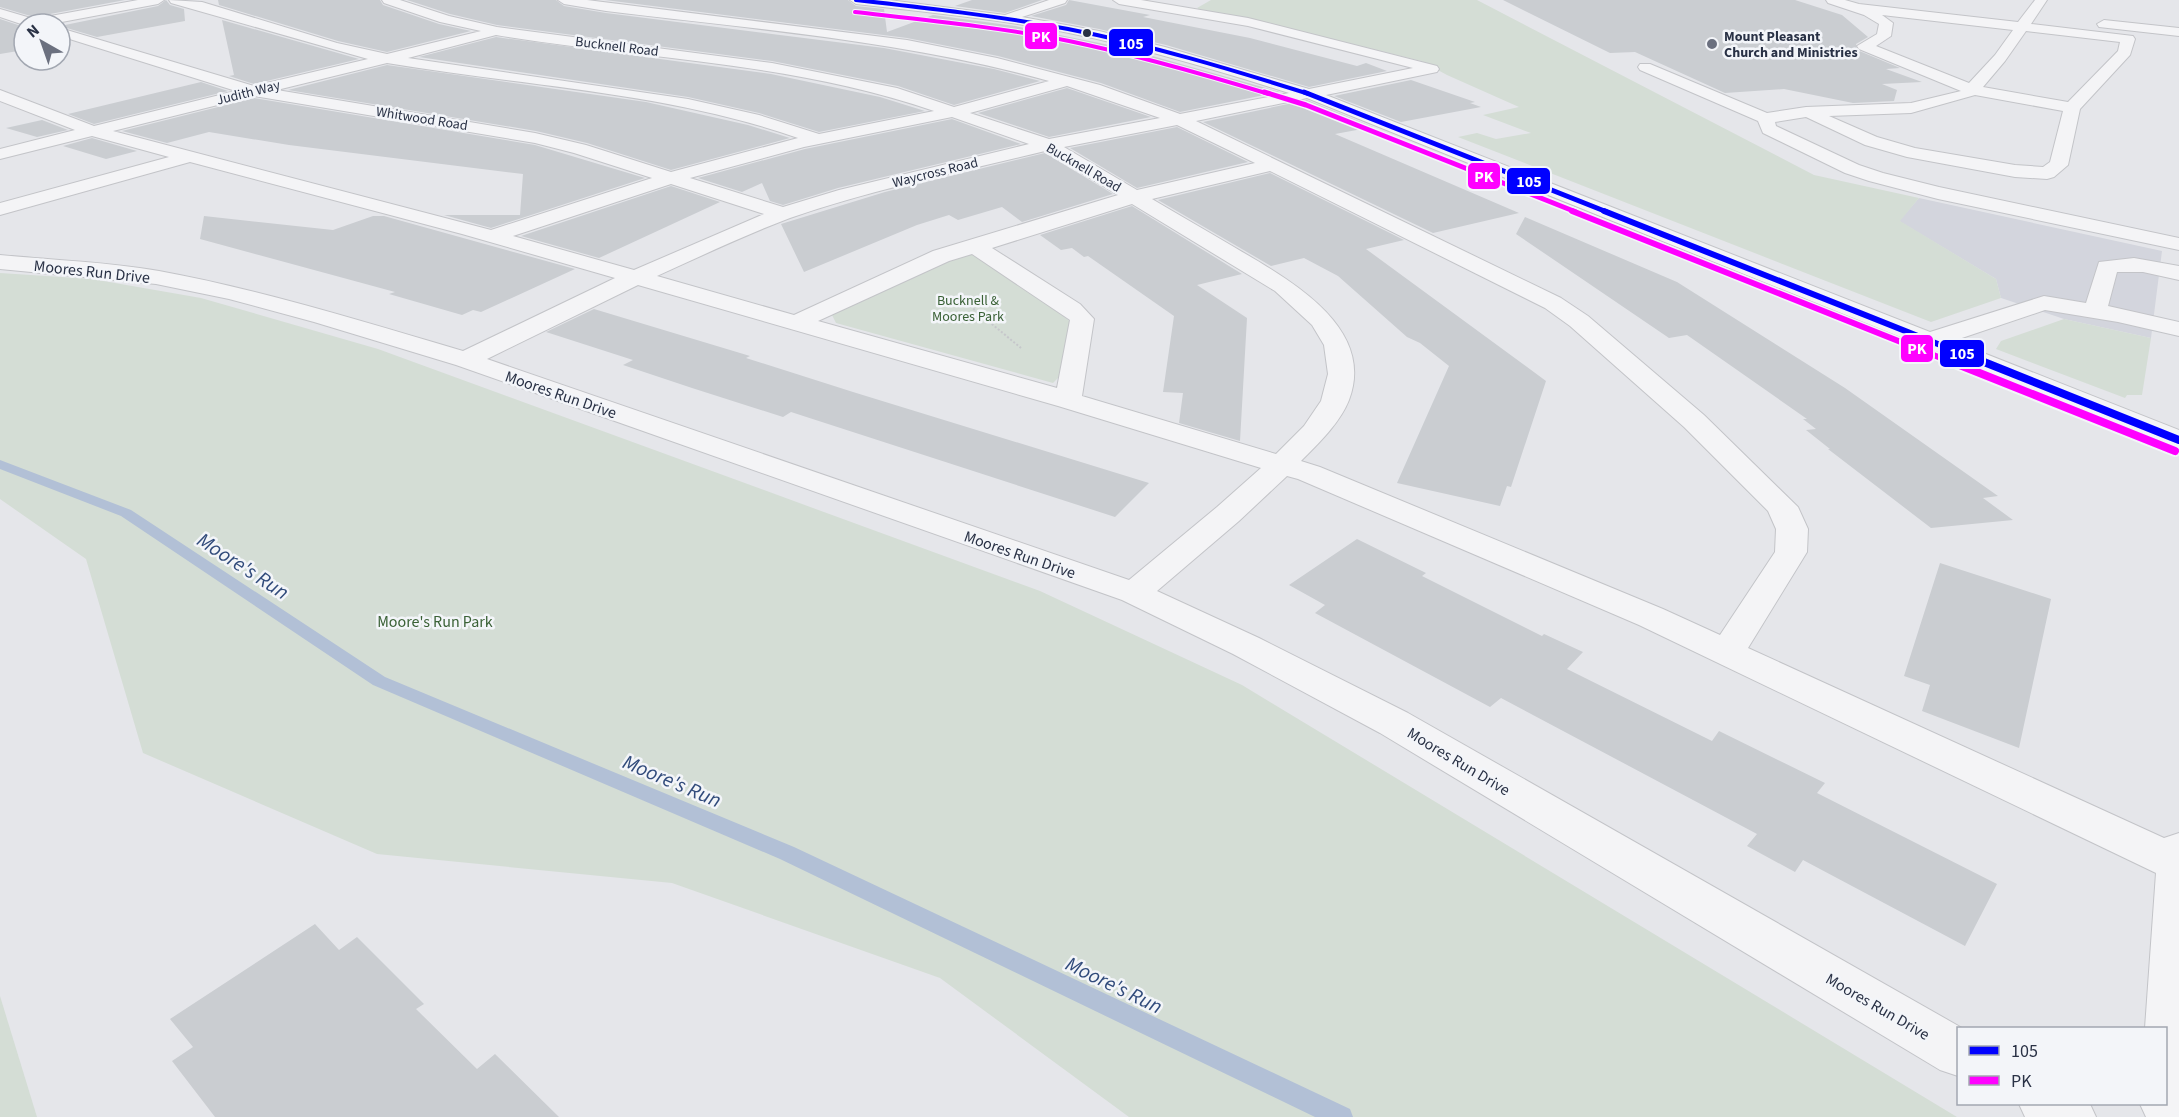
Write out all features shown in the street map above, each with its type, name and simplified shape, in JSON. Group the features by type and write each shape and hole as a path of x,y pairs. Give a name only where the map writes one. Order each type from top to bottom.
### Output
{"street":[{"path":"72,17 158,0"},
{"path":"175,0 214,9 315,42 386,58 618,91 693,105 762,121 817,139"},
{"name":"Bucknell Road","path":"388,0 445,19 496,31 782,68 897,93 1047,145 1283,286 1322,321 1337,345 1341,375 1335,401 1314,432 1282,464 1228,514 1134,593"},
{"path":"564,0 606,8 907,44 997,62 1068,81 1179,119 1518,285 1568,313 1694,421 1782,507 1792,529 1791,552 1727,653"},
{"path":"856,0 1005,18 1077,31 1166,51 1310,94 2179,440"},
{"path":"1005,18 1061,0"},
{"path":"1119,0 1182,10 1197,0"},
{"path":"1832,0 1869,12 1886,23 1884,36 1864,46 1972,90 2072,108"},
{"path":"1856,8 2032,14 2179,31"},
{"name":"Waycross Road","path":"465,360 634,278 783,214 899,180 1047,145 1432,69 1263,25 1182,10"},
{"path":"2032,14 2051,13"},
{"path":"1645,67 1766,118 1806,112 1911,108 1968,94 2000,58 2032,14"},
{"path":"1806,112 1871,141 1913,153 2015,171 2047,173 2059,165 2072,108 2125,52 2128,39 2032,14"},
{"path":"2091,18 2179,31"},
{"name":"Judith Way","path":"0,154 496,31"},
{"name":"Whitwood Road","path":"72,36 252,91 534,138 580,149 783,214"},
{"path":"492,236 668,177 817,139 954,112 1068,81"},
{"path":"0,95 13,108 92,131 492,236 634,278 1069,394 1309,473 1651,617 2178,857 2167,1065"},
{"path":"1766,118 1769,129 1852,169 1876,177 1948,195 2179,244"},
{"path":"0,209 193,156"},
{"path":"797,322 941,256 1134,197 1271,165"},
{"path":"975,246 1072,309 1082,319 1069,394"},
{"name":"Moores Run Drive","path":"0,262 156,278 232,293 323,317 465,360 1134,593 1246,646 1394,723 1957,1052"},
{"path":"2095,312 2108,267 2118,264 2137,264 2179,273"},
{"path":"1931,340 2044,303 2179,329"},
{"path":"2048,1105 2069,1117"}],"path":[{"path":"964,301 1069,394"}],"shaded area":[{"path":"1919,198 2162,251 2151,338 2064,319 2001,298 1996,279 1899,221"}],"green space":[{"path":"1211,0 1477,0 1814,175 1919,198 1900,221 1996,279 2001,298 1931,322 1458,137 1477,133 1496,139 1531,133 1483,115 1519,107 1421,61 1264,22 1204,12 1197,8"},
{"name":"Bucknell & Moores Park","path":"971,251 980,253 1071,322 1062,374 1053,383 836,323 832,315"},
{"name":"Moore's Run Park","path":"0,273 92,279 201,298 378,349 1040,591 1242,685 1957,1117 1129,1117 940,978 672,883 377,854 143,753 86,559 0,499"},
{"path":"2064,319 2151,338 2142,395 2127,395 2125,398 1996,349 2001,341"},
{"path":"0,996 37,1117 0,1117"}],"building":[{"path":"0,0 125,0 61,12 17,12 0,7"},
{"path":"166,0 170,5 184,9 185,21 97,37 72,30 72,24 158,6"},
{"path":"218,0 380,0 383,5 439,24 471,31 387,52 338,41 219,5"},
{"path":"407,0 556,0 564,6 606,13 884,48 994,69 1040,81 954,105 898,86 772,61 497,25 450,14"},
{"path":"605,0 848,0 856,6 884,9 887,32 933,15 1015,26 1124,48 1280,92 1180,112 1101,83 998,56 907,38"},
{"path":"972,0 1042,0 1005,13 955,6"},
{"path":"1069,0 1150,15 1143,17 1250,38 1357,66 1366,63 1387,71 1309,87 1166,45 1031,16 1066,5"},
{"name":"Mount Pleasant Church and Ministries","path":"1503,0 1795,0 1842,15 1868,37 1856,44 1857,50 1900,68 1886,69 1922,82 1882,84 1897,90 1894,101 1853,103 1784,89 1725,93 1635,52 1610,53"},
{"path":"0,19 12,23 12,52 0,54"},
{"path":"222,20 359,59 254,84 229,76 234,75"},
{"path":"496,37 771,74 880,97 925,111 819,132 759,113 688,97 419,57"},
{"path":"387,65 646,102 748,125 790,138 671,170 587,143 536,131 288,90"},
{"path":"1411,80 1475,102 1470,103 1481,107 1401,122 1334,96"},
{"path":"201,82 228,91 94,124 68,114"},
{"path":"1067,88 1151,117 1049,137 978,113"},
{"path":"254,98 535,145 645,178 491,228 444,215 520,215 523,174 289,145 209,132 167,143 122,131"},
{"path":"1307,100 1373,127 1335,134 1519,213 1433,233 1203,122"},
{"path":"952,119 1021,144 838,188 783,205 770,201 762,183 742,192 698,178 805,149"},
{"path":"42,120 68,130 37,137 6,128"},
{"path":"1177,127 1248,162 1137,188 1070,148"},
{"path":"92,138 137,151 106,159 63,146"},
{"path":"1045,153 1113,194 1022,222 1002,207 958,220 949,215 917,225 804,272 781,224 885,192"},
{"path":"1270,173 1404,240 1366,249 1546,381 1511,487 1507,486 1500,506 1397,483 1449,366 1420,343 1407,337 1338,276 1304,258 1271,266 1158,200"},
{"path":"671,186 720,202 599,258 521,236"},
{"path":"1132,206 1242,274 1197,285 1247,318 1240,441 1179,423 1183,393 1163,392 1174,316 1088,256 1084,257 1072,248 1061,250 1040,235"},
{"path":"204,216 333,230 373,216 384,216 575,269 481,312 473,310 462,315 389,294 395,292 200,239"},
{"path":"1525,217 1677,282 1845,388 1998,496 1983,498 2013,520 1931,528 1806,430 1816,429 1803,419 1807,419 1687,335 1669,338 1516,234"},
{"path":"594,309 750,356 746,358 1149,483 1115,517 791,412 783,417 692,388 623,365 633,360 546,332"},
{"path":"1357,539 1426,573 1422,576 1542,636 1544,634 1583,652 1567,669 1712,741 1719,731 1825,783 1817,793 1997,884 1965,946 1803,860 1795,872 1747,846 1757,834 1501,698 1490,707 1315,613 1325,605 1289,585"},
{"path":"1940,563 2051,599 2019,748 1922,711 1930,685 1904,676"},
{"path":"315,924 339,950 357,937 424,1004 416,1009 477,1069 495,1054 559,1117 215,1117 172,1061 193,1047 170,1019"}],"waterway":[{"name":"Moore's Run","path":"0,464 126,513 379,681 787,853 1341,1117"}],"transit line":[{"name":"105","path":"856,0 989,16 1068,29 1190,58 1310,94 2179,440"},
{"name":"PK","path":"855,12 988,28 1098,47 1217,78 1306,105 2175,451"}],"place":[{"name":"Mount Pleasant Church and Ministries","path":"1712,44"}]}
